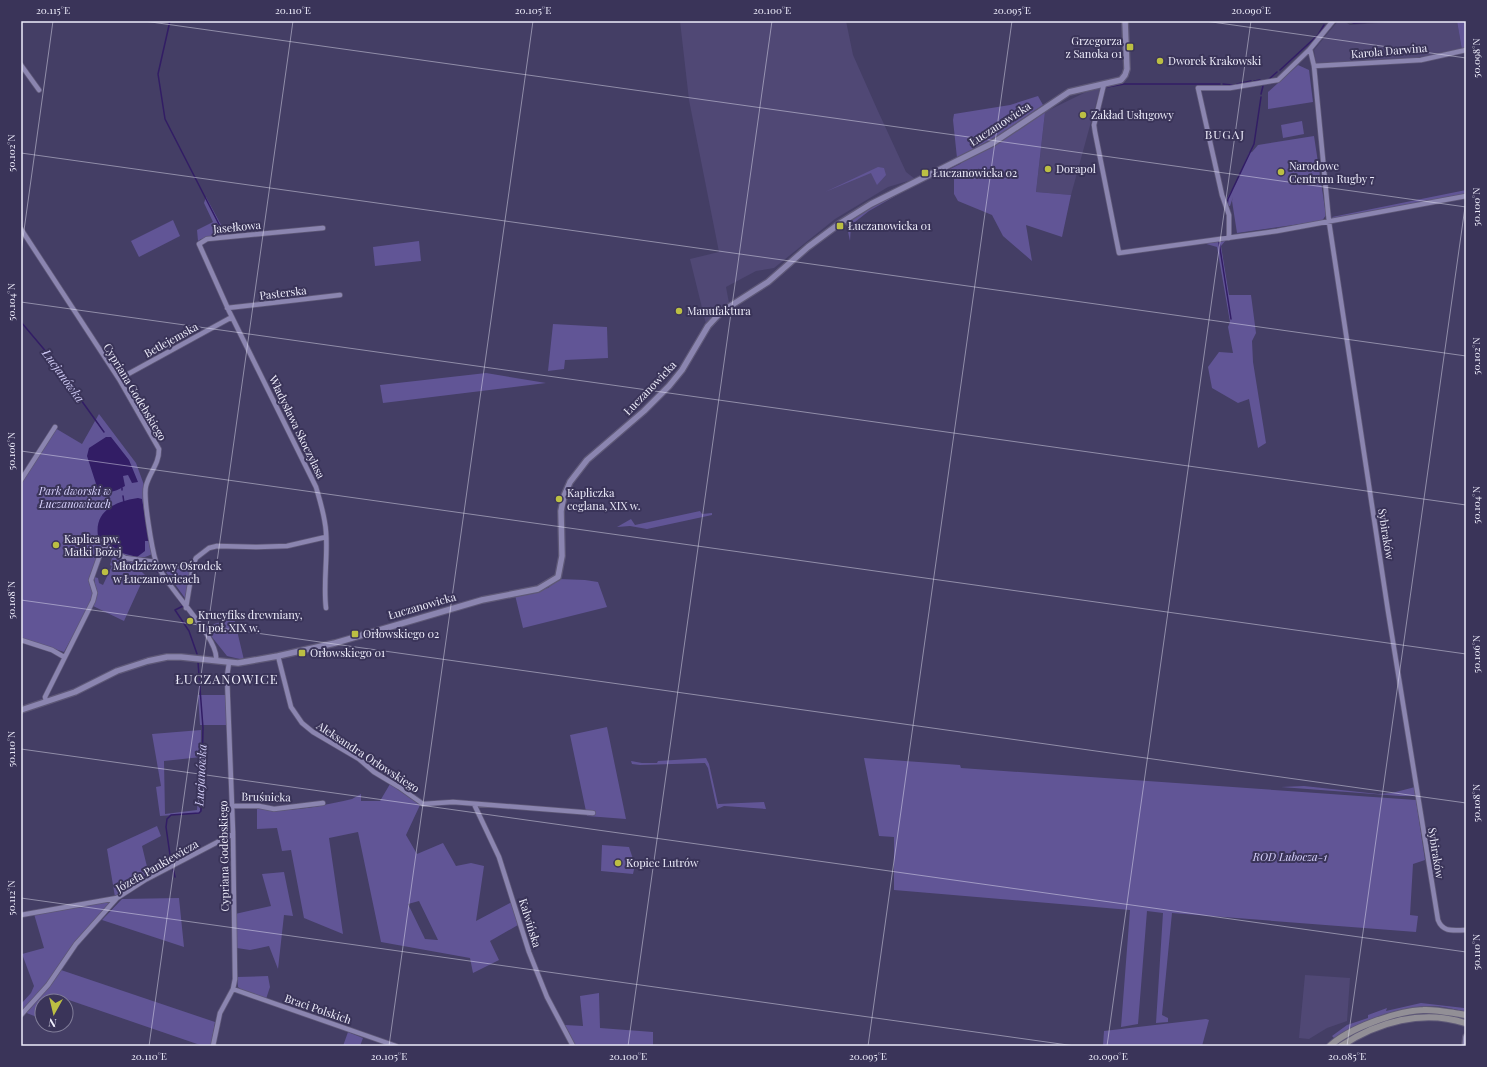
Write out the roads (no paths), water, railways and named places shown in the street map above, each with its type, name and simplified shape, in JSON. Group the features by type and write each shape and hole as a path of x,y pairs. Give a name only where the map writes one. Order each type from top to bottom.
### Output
{"main road":[{"path":"1330,1046 1353,1032 1406,1012 1432,1010 1466,1020"},
{"path":"1341,1046 1358,1036 1406,1018 1437,1016 1466,1020"}],"street":[{"name":"Łuczanowicka","path":"21,710 89,686 117,671 148,661 167,657 181,657 238,663 278,656 335,643 482,600 538,588 558,577 562,556 560,510 570,482 587,460 644,411 669,386 682,370 708,326 721,312 768,282 808,247 839,224 870,204 993,143 1064,94 1074,90 1118,81 1123,78 1126,72 1125,21"},
{"path":"1229,238 1229,215 1222,195 1198,88 1230,88 1254,83 1272,83 1282,77 1310,49 1333,21"},
{"name":"Sybiraków","path":"1310,49 1314,66 1330,222 1388,611 1440,924 1446,929 1466,930"},
{"name":"Karola Darwina","path":"1314,66 1421,60 1466,50"},
{"path":"21,65 39,90"},
{"path":"1104,84 1094,125 1094,132 1118,253 1175,244 1229,238 1330,222 1466,196"},
{"name":"Jasełkowa","path":"227,308 200,249 201,242 206,239 323,228"},
{"name":"Cypriana Godebskiego","path":"21,229 119,379 159,449 159,459 146,486 145,497 158,564 186,608 213,643 216,652 216,660"},
{"name":"Pasterska","path":"227,308 340,295"},
{"name":"Władysława Skoczylasa","path":"227,308 310,473 323,510 326,537 324,591 326,608"},
{"name":"Betlejemska","path":"119,379 232,317"},
{"path":"21,480 55,427"},
{"path":"186,608 192,565 196,558 209,548 217,546 287,546 326,537"},
{"path":"46,701 45,697 93,601 94,593 91,580 98,556 102,549 106,547 125,558 158,564 192,565"},
{"path":"21,640 52,650 64,657"},
{"name":"Aleksandra Orłowskiego","path":"278,656 291,707 294,714 306,727 360,759 374,772 423,804 453,802 593,814"},
{"name":"Cypriana Godebskiego","path":"213,1046 220,1012 233,989 235,979 233,806 227,676 229,663"},
{"name":"Bruśnicka","path":"233,806 259,806 274,809 323,803"},
{"name":"Kalwińska","path":"474,804 500,857 524,939 547,997 573,1046"},
{"name":"Józefa Pankiewicza","path":"21,1015 48,985 76,944 117,898 145,880 233,834"},
{"path":"21,915 117,898"},
{"name":"Braci Polskich","path":"233,989 396,1046"},
{"path":"1464,1046 1466,1037"}],"waterway":[{"path":"170,21 158,74 165,119 224,234"},
{"path":"1348,21 1354,23 1389,21"},
{"path":"1280,70 1318,35 1324,25"},
{"path":"1268,80 1277,72"},
{"path":"1254,81 1260,80"},
{"path":"1237,84 1251,81"},
{"path":"1107,87 1124,84 1220,84"},
{"path":"1223,84 1233,85"},
{"path":"1261,94 1263,86"},
{"path":"1227,205 1228,199 1254,144 1261,97"},
{"path":"934,176 960,163"},
{"path":"848,222 861,213"},
{"path":"1219,242 1231,319"},
{"name":"Łucjanówka","path":"21,322 48,354 104,432"},
{"name":"Łucjanówka","path":"123,496 124,503"},
{"name":"Łucjanówka","path":"147,569 155,570 159,573"},
{"name":"Łucjanówka","path":"178,599 183,606 175,610 189,631 197,654"},
{"name":"Łucjanówka","path":"171,862 166,827 167,819 171,815 199,813 201,811 203,728 198,662"},
{"name":"Łucjanówka","path":"173,869 175,877"}],"place":[{"name":"Grzegorza z Sanoka 01","path":"1130,47"},
{"name":"Dworek Krakowski","path":"1160,61"},
{"name":"Zakład Usługowy","path":"1083,115"},
{"name":"Dorapol","path":"1048,169"},
{"name":"Narodowe Centrum Rugby 7","path":"1281,172"},
{"name":"Łuczanowicka 02","path":"925,173"},
{"name":"Łuczanowicka 01","path":"840,226"},
{"name":"Manufaktura","path":"679,311"},
{"name":"Kapliczka ceglana, XIX w.","path":"559,499"},
{"name":"Kaplica pw. Matki Bożej","path":"56,545"},
{"name":"Młodzieżowy Ośrodek w Łuczanowicach","path":"105,572"},
{"name":"Krucyfiks drewniany, II poł. XIX w.","path":"190,621"},
{"name":"Orłowskiego 02","path":"355,634"},
{"name":"Orłowskiego 01","path":"302,653"},
{"name":"Kopiec Lutrów","path":"618,863"}],"district":[{"name":"BUGAJ","path":"1225,135"},
{"name":"ŁUCZANOWICE","path":"227,679"}],"park label":[{"name":"Park dworski w Łuczanowicach","path":"75,497"},
{"name":"ROD Lubocza-1","path":"1290,857"}]}
